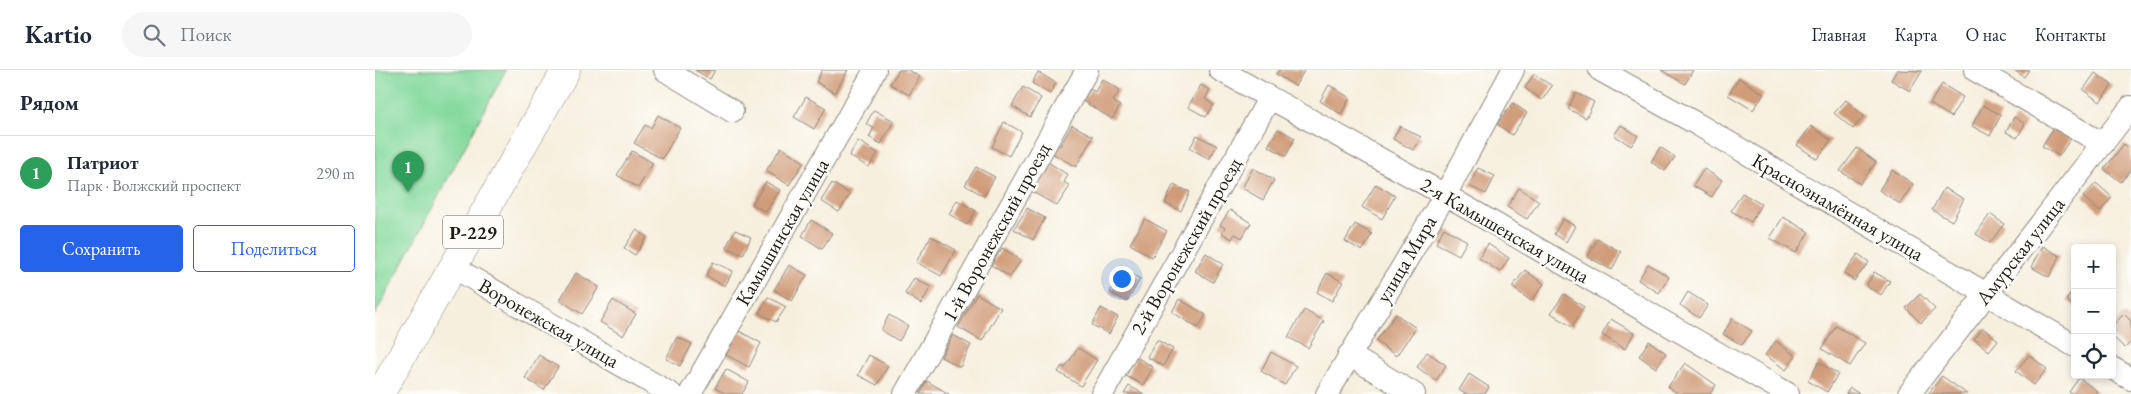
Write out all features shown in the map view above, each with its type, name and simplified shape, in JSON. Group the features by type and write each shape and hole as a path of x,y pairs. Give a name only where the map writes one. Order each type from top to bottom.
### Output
{"main road":[{"name":"Р-229","path":"380,394 566,70"}],"street":[{"path":"665,70 732,112"},
{"name":"Камышинская улица","path":"690,394 875,70"},
{"name":"1-й Воронежский проезд","path":"905,394 1087,70"},
{"name":"2-я Камышенская улица","path":"1220,70 1269,99 1445,195 1788,394"},
{"name":"улица Мира","path":"1327,394 1445,195 1513,70"},
{"name":"Краснознамённая улица","path":"1600,70 1987,293 2071,344"},
{"path":"1975,70 2103,144"},
{"name":"2-й Воронежский проезд","path":"1102,394 1269,99"},
{"name":"Амурская улица","path":"1909,394 2131,107"},
{"name":"Воронежская улица","path":"453,267 671,394"},
{"path":"1349,355 1414,394"},
{"path":"2116,370 2131,379"}],"green space":[{"path":"375,70 506,70 375,315"}],"building":[{"path":"695,70 715,70 710,79"},
{"path":"822,70 848,70 835,93 816,82"},
{"path":"899,70 908,70 920,77 909,95 890,84"},
{"path":"1279,70 1304,71 1295,86 1276,74"},
{"path":"1661,70 1693,70 1685,84"},
{"path":"1897,70 1922,71 1910,91 1891,80"},
{"path":"2014,70 2029,70 2024,77"},
{"path":"1038,72 1056,83 1050,94 1032,83"},
{"path":"2095,73 2112,85 2100,102 2083,90"},
{"path":"1534,74 1552,86 1542,100 1525,88"},
{"path":"1739,78 1764,94 1753,110 1728,95"},
{"path":"1102,79 1120,90 1113,101 1120,106 1112,119 1083,101 1090,89 1095,92"},
{"path":"1942,84 1963,97 1951,117 1930,104"},
{"path":"1201,85 1210,90 1205,99 1214,105 1206,117 1188,107"},
{"path":"1329,85 1350,98 1341,114 1320,101"},
{"path":"1023,87 1041,98 1030,117 1012,106"},
{"path":"1576,93 1594,102 1586,118 1568,109"},
{"path":"806,97 826,108 814,129 794,117"},
{"path":"1846,100 1864,116 1853,129 1834,113"},
{"path":"1513,103 1527,113 1512,135 1497,124"},
{"path":"1983,105 2001,115 1990,136 1972,126"},
{"path":"874,110 894,121 881,144 869,137 874,128 866,124"},
{"path":"658,115 680,128 662,159 634,143 645,125 651,128"},
{"path":"2014,117 2025,124 2017,138 2006,132"},
{"path":"1004,122 1022,132 1009,156 992,147"},
{"path":"2056,124 2073,135 2059,156 2042,146"},
{"path":"1072,125 1093,136 1076,167 1050,152 1055,143 1060,146"},
{"path":"1621,125 1638,136 1631,146 1614,135"},
{"path":"1400,126 1421,137 1413,150 1393,139"},
{"path":"1811,126 1831,140 1817,159 1797,145"},
{"path":"1278,129 1295,138 1286,156 1268,146"},
{"path":"1197,135 1217,146 1209,159 1190,148"},
{"path":"858,141 878,153 869,167 849,156"},
{"path":"2124,144 2131,149 2131,170 2121,182 2104,169"},
{"path":"781,147 804,162 789,185 766,171"},
{"path":"1660,147 1675,157 1665,171 1651,162"},
{"path":"1857,148 1876,162 1860,184 1840,171"},
{"path":"632,151 653,163 638,188 617,175"},
{"path":"1048,162 1068,175 1064,182 1070,186 1057,206 1031,191"},
{"path":"976,167 995,177 984,196 965,185"},
{"path":"1253,168 1274,180 1263,200 1242,188"},
{"path":"1478,168 1495,176 1486,194 1469,186"},
{"path":"1704,169 1722,180 1712,197 1693,186"},
{"path":"1892,170 1913,184 1900,204 1879,190"},
{"path":"766,182 780,190 766,212 752,204"},
{"path":"832,183 850,194 839,212 821,201"},
{"path":"2096,183 2112,197 2100,212 2083,197"},
{"path":"1376,184 1395,196 1382,219 1362,207"},
{"path":"1173,185 1190,192 1181,211 1165,203"},
{"path":"1519,188 1539,201 1527,219 1507,207"},
{"path":"1944,188 1964,199 1952,221 1932,210"},
{"path":"1742,193 1761,204 1751,222 1731,211"},
{"path":"957,200 976,211 967,225 949,214"},
{"path":"1027,208 1045,218 1033,240 1014,229"},
{"path":"1230,210 1251,223 1242,238 1235,234 1232,239 1222,233 1225,228 1220,225"},
{"path":"1990,214 2004,224 1990,243 1976,234"},
{"path":"1783,217 1809,232 1796,253 1770,238"},
{"path":"1145,219 1167,231 1152,257 1130,244"},
{"path":"1563,219 1575,226 1566,242 1554,234"},
{"path":"811,220 832,233 822,249 802,236"},
{"path":"1355,224 1372,234 1362,251 1345,241"},
{"path":"1444,228 1467,241 1459,255 1436,243"},
{"path":"636,230 647,237 635,255 624,248"},
{"path":"735,230 751,237 743,255 726,247"},
{"path":"931,236 956,250 941,276 916,262"},
{"path":"1597,239 1621,252 1612,270 1588,257"},
{"path":"1488,244 1509,258 1500,272 1479,258"},
{"path":"2042,246 2060,256 2049,277 2031,267"},
{"path":"1002,248 1021,260 1010,277 991,265"},
{"path":"1206,253 1223,264 1213,282 1195,271"},
{"path":"1858,254 1869,262 1854,281 1844,273"},
{"path":"713,262 733,271 725,286 706,276"},
{"path":"1648,264 1669,277 1659,293 1638,280"},
{"path":"789,265 807,275 792,301 774,290"},
{"path":"1124,269 1140,279 1127,302 1110,292"},
{"path":"1525,270 1544,284 1531,301 1512,287"},
{"path":"1874,272 1890,281 1881,295 1866,286"},
{"path":"576,273 599,287 582,314 560,300"},
{"path":"1327,273 1343,282 1332,301 1317,292"},
{"path":"914,278 931,287 921,304 905,294"},
{"path":"1688,292 1708,305 1699,318 1680,305"},
{"path":"977,294 1001,308 982,341 958,327"},
{"path":"1564,294 1584,307 1572,327 1551,313"},
{"path":"1920,294 1935,309 1921,323 1906,308"},
{"path":"2071,294 2071,304 2066,300"},
{"path":"768,297 786,307 776,322 759,313"},
{"path":"1179,299 1206,315 1198,328 1172,312"},
{"path":"613,300 636,314 623,336 600,322"},
{"path":"1101,308 1118,317 1109,334 1092,325"},
{"path":"1304,310 1324,321 1308,348 1288,337"},
{"path":"1396,314 1416,328 1396,356 1376,341"},
{"path":"2124,314 2131,321 2131,342 2125,348 2116,340 2116,322"},
{"path":"889,315 908,326 899,341 881,330"},
{"path":"1611,319 1634,333 1625,349 1602,335"},
{"path":"1732,319 1752,331 1742,345 1723,334"},
{"path":"1836,326 1865,343 1850,366 1822,349"},
{"path":"1983,328 1998,340 1989,351 1974,339"},
{"path":"739,331 761,343 749,367 726,355"},
{"path":"953,335 971,345 960,367 941,357"},
{"path":"677,337 692,344 680,366 666,359"},
{"path":"1157,340 1173,349 1163,366 1147,357"},
{"path":"1649,341 1666,353 1656,368 1639,356"},
{"path":"1776,341 1796,356 1786,370 1765,355"},
{"path":"1078,348 1097,360 1081,386 1058,372 1062,366 1065,368"},
{"path":"1271,352 1296,366 1285,385 1261,371"},
{"path":"1427,352 1446,365 1436,381 1417,367"},
{"path":"539,355 558,367 544,390 525,378"},
{"path":"869,355 888,366 877,385 858,375"},
{"path":"2029,355 2047,369 2034,385 2016,371"},
{"path":"1136,357 1153,367 1143,385 1126,376"},
{"path":"1819,362 1838,374 1827,392 1808,381"},
{"path":"1685,363 1716,385 1710,394 1678,394 1668,387"},
{"path":"726,369 749,382 742,394 726,394 715,388"},
{"path":"1469,374 1489,387 1485,394 1465,394 1459,390"},
{"path":"1942,376 1967,394 1928,394"},
{"path":"2078,379 2097,391 2095,394 2072,394 2069,392"},
{"path":"927,381 949,394 920,394"},
{"path":"1129,386 1144,394 1124,394"},
{"path":"1850,388 1860,394 1846,394"}],"place":[{"name":"Патриот","path":"408,192"}]}
